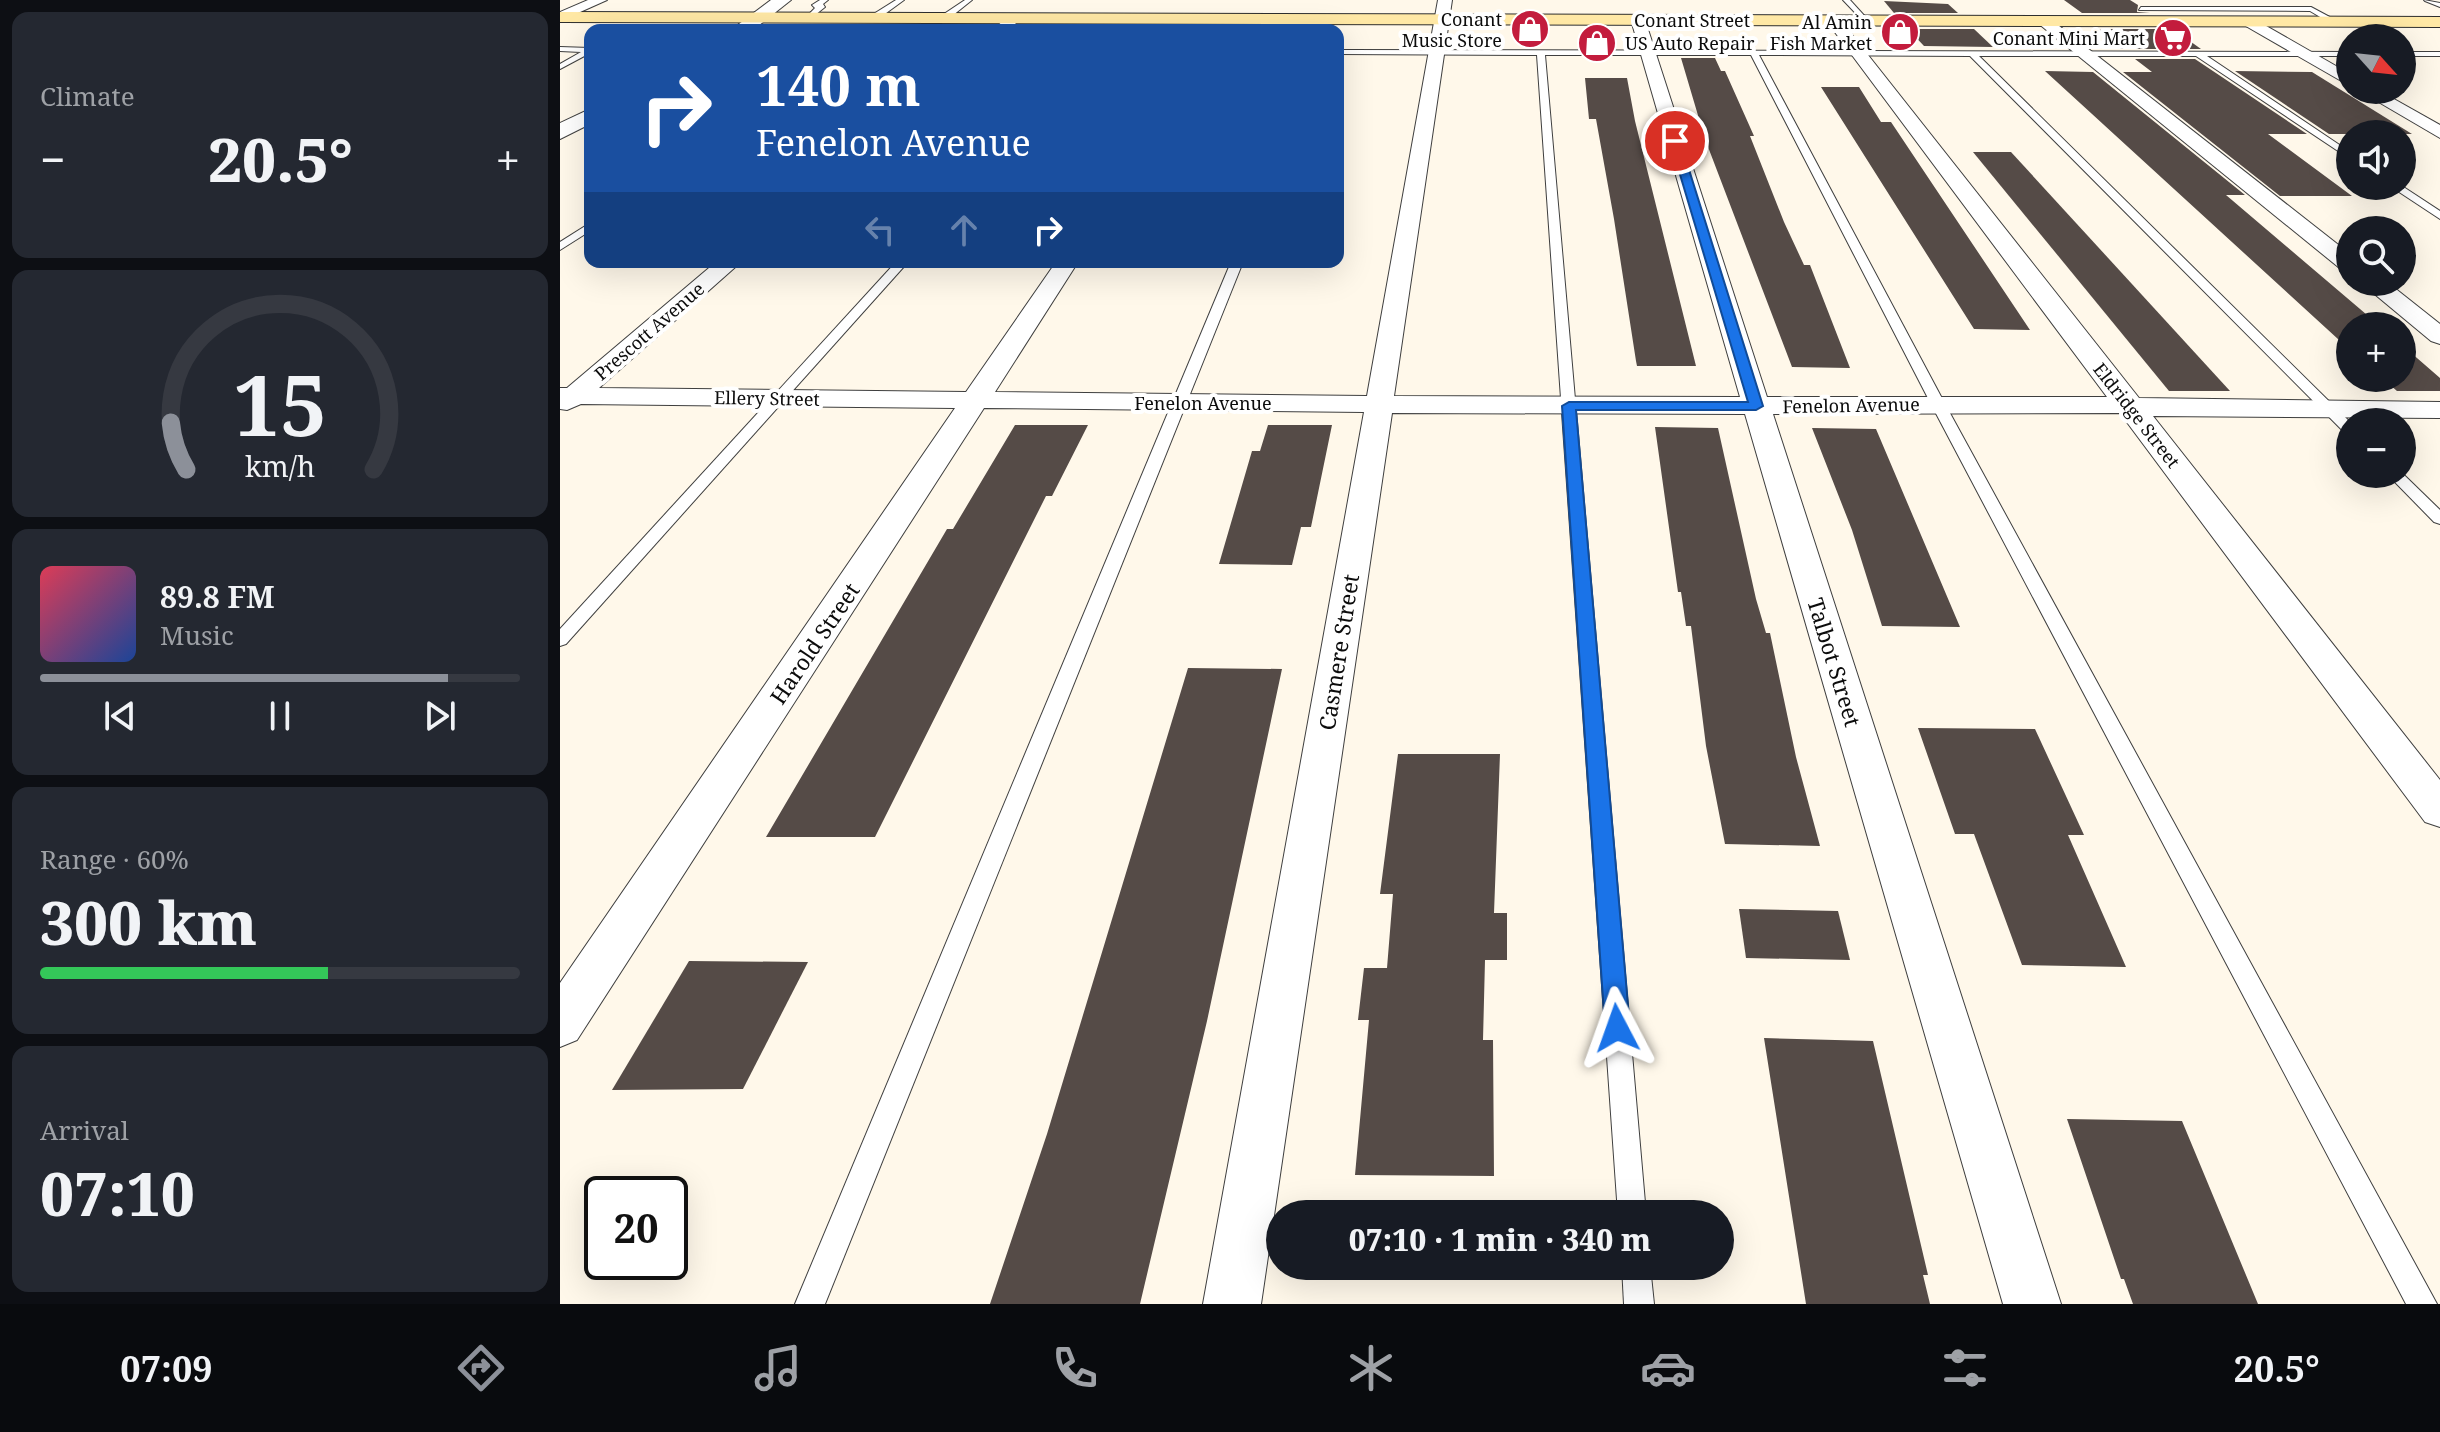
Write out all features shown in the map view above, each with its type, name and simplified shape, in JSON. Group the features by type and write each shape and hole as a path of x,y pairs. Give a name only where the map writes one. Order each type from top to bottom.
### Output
{"main road":[{"name":"Conant Street","path":"560,17 944,18 1007,24 1441,24 1643,36 1840,10 1867,20 2050,14 2074,21 2440,22"}],"street":[{"path":"560,17 600,0"},
{"path":"750,24 783,0"},
{"name":"Eldridge Street","path":"1840,10 1859,53 2440,810"},
{"path":"2050,14 2084,53 2336,254"},
{"path":"2249,22 2336,73"},
{"name":"Casmere Street","path":"1232,1304 1441,24"},
{"name":"Talbot Street","path":"1643,36 2032,1304"},
{"path":"2390,104 2440,133"},
{"path":"560,132 584,118"},
{"name":"Prescott Avenue","path":"565,400 722,268"},
{"name":"Harold Street","path":"560,1024 1063,268"},
{"path":"2390,296 2440,336"},
{"name":"Ellery Street","path":"565,400 781,397 974,402"},
{"name":"Fenelon Avenue","path":"974,402 1569,406 2129,405 2160,409 2440,410"}],"lane":[{"path":"807,17 823,6 814,6 825,0"},
{"path":"875,17 901,0"},
{"path":"944,18 969,0"},
{"path":"2427,0 2440,5"},
{"path":"2159,21 2138,7 2311,9 2335,22"},
{"path":"1344,50 1441,24 1541,52 1643,36 1754,53 2336,54"},
{"path":"560,49 584,50"},
{"path":"1541,52 1631,1200"},
{"path":"560,67 584,53"},
{"path":"1754,53 1938,404 2422,1304"},
{"path":"1972,53 2336,417"},
{"path":"2197,53 2336,147"},
{"path":"2416,54 2440,54"},
{"path":"2416,59 2430,65"},
{"path":"2416,200 2440,216"},
{"path":"560,247 584,230"},
{"path":"560,640 897,268"},
{"path":"810,1304 1234,268"},
{"path":"2408,488 2440,519"},
{"path":"1637,1280 1639,1304"}],"building":[{"path":"2064,0 2130,0 2138,5 2137,12 2150,13 2082,13"},
{"path":"1884,1 1948,4 1958,13 1894,13"},
{"path":"1908,29 1974,29 1993,47 1924,46"},
{"path":"2173,29 2201,49 2121,49 2098,30"},
{"path":"1681,58 1715,58 1721,71 1725,71 1754,136 1750,136 1784,222 1804,265 1810,265 1850,368 1792,367 1705,139"},
{"path":"2135,59 2195,59 2307,134 2268,134 2336,184 2336,196 2280,196 2123,72 2152,72"},
{"path":"2045,71 2093,72 2245,195 2226,195 2336,289 2336,296 2345,296 2364,312 2336,312 2336,337"},
{"path":"2235,71 2312,72 2336,87 2336,104 2364,104 2389,120 2336,120 2336,134 2329,134"},
{"path":"1585,78 1627,78 1696,366 1637,366 1596,119 1589,119"},
{"path":"1821,87 1859,87 1881,122 1891,122 2030,330 1974,329"},
{"path":"1973,152 2011,152 2230,391 2169,391"},
{"path":"2416,357 2440,378 2440,391 2416,391"},
{"path":"1015,425 1088,425 1052,496 1046,496 875,837 766,837 947,529 953,529"},
{"path":"1268,425 1332,425 1311,527 1301,527 1292,565 1219,564 1252,451 1260,451"},
{"path":"1655,427 1718,428 1756,599 1766,633 1770,633 1796,757 1820,846 1725,844 1706,746 1691,626 1686,626 1681,592 1678,592"},
{"path":"1812,428 1876,429 1960,627 1882,626 1852,530"},
{"path":"1188,668 1282,669 1207,1021 1140,1304 990,1304 1047,1134"},
{"path":"1918,728 2035,729 2084,835 2068,835 2126,967 2022,965 1974,834 1955,834"},
{"path":"1398,754 1500,754 1494,913 1507,913 1507,960 1485,960 1483,1040 1493,1040 1494,1176 1355,1175 1369,1020 1358,1020 1364,968 1387,968 1393,894 1380,894"},
{"path":"1739,909 1838,911 1850,960 1746,958"},
{"path":"689,961 808,962 743,1089 612,1090"},
{"path":"1764,1038 1873,1041 1928,1275 1923,1275 1930,1304 1806,1304"},
{"path":"2067,1119 2182,1121 2258,1304 2133,1304 2124,1279 2121,1279"}],"place":[{"name":"Conant Music Store","path":"1530,29"},
{"name":"Al Amin Fish Market","path":"1900,32"},
{"name":"Conant Mini Mart","path":"2173,38"},
{"name":"US Auto Repair","path":"1597,43"}],"route":[{"path":"1617,1028 1569,406 1756,406 1675,141"}]}
